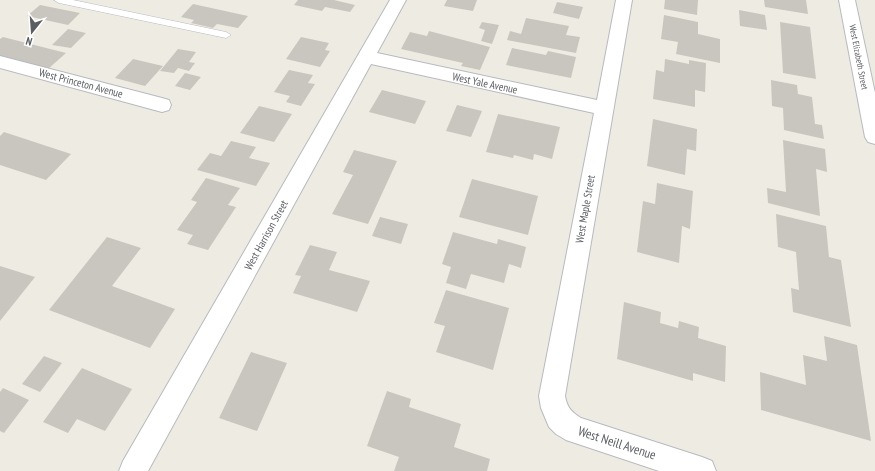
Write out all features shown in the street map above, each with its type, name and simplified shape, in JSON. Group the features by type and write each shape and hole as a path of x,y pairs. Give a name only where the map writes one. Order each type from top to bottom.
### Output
{"street":[{"name":"West Harrison Street","path":"133,471 398,0"},
{"name":"West Maple Street","path":"558,418 553,409 552,396 603,108 624,0"},
{"name":"West Elizabeth Street","path":"847,0 875,137"},
{"name":"West Yale Avenue","path":"366,57 603,108"},
{"name":"West Princeton Avenue","path":"0,62 162,105"},
{"name":"West Neill Avenue","path":"558,418 566,425 576,430 702,471"}],"lane":[{"path":"59,0 226,35"}],"building":[{"path":"298,0 334,0 355,5 350,12 325,7 322,11 294,5"},
{"path":"447,0 477,0 473,11 444,6"},
{"path":"665,0 698,0 697,15 664,9"},
{"path":"764,0 806,0 808,14 765,7"},
{"path":"557,2 583,7 579,19 553,13"},
{"path":"193,4 248,16 238,28 217,24 213,28 191,23 194,20 181,17"},
{"path":"40,5 80,13 68,25 27,16"},
{"path":"739,10 765,15 767,30 740,26"},
{"path":"664,15 698,22 698,34 720,39 720,63 676,54 678,42 661,39"},
{"path":"526,18 569,26 566,35 580,37 576,53 507,40 510,31 521,34"},
{"path":"482,22 499,25 492,44 481,41 485,30 479,28"},
{"path":"780,22 810,27 816,79 783,73"},
{"path":"68,29 86,33 71,48 52,45"},
{"path":"429,31 490,47 480,70 461,66 463,63 401,49 410,32 427,36"},
{"path":"3,37 66,53 48,69 0,57 0,39"},
{"path":"301,37 329,43 325,50 330,51 320,67 286,59"},
{"path":"512,48 546,55 548,51 576,57 571,78 506,65"},
{"path":"178,49 196,52 189,62 195,63 189,71 178,68 174,73 160,71"},
{"path":"133,59 163,66 145,86 115,78"},
{"path":"665,59 689,64 689,60 706,63 705,92 695,90 695,107 653,99 656,70 664,72"},
{"path":"289,70 313,75 308,83 315,84 301,106 286,102 290,96 274,92"},
{"path":"185,73 201,77 190,90 175,86"},
{"path":"771,80 797,85 798,94 812,97 815,124 822,125 824,139 784,130 783,108 772,106"},
{"path":"382,90 426,101 415,124 369,112"},
{"path":"457,105 482,111 471,137 446,131"},
{"path":"259,106 292,114 274,142 240,133"},
{"path":"498,114 560,127 552,159 534,154 533,160 514,155 513,158 486,152"},
{"path":"653,119 697,129 696,151 687,149 685,175 647,166"},
{"path":"4,132 71,154 46,180 0,165 0,136"},
{"path":"783,140 825,149 827,172 816,169 820,216 768,203 767,188 786,192"},
{"path":"231,141 256,147 249,158 270,163 256,186 197,170 210,153 221,156"},
{"path":"354,150 397,161 368,224 332,214 353,175 343,172"},
{"path":"206,178 240,188 228,205 236,207 208,250 187,244 193,235 177,230 197,202 191,200"},
{"path":"472,179 538,196 528,235 459,217"},
{"path":"657,183 693,191 690,229 682,226 679,263 637,252 643,201 655,204"},
{"path":"776,214 826,226 829,257 841,260 851,327 793,312 791,288 799,290 796,252 778,247"},
{"path":"380,217 408,224 401,244 372,236"},
{"path":"453,232 497,244 498,239 526,247 521,268 509,264 504,283 471,274 466,289 446,283 451,267 442,264"},
{"path":"107,237 141,248 112,286 175,309 150,348 49,310"},
{"path":"310,245 337,252 329,270 370,281 357,312 293,293 301,276 295,275"},
{"path":"0,266 35,277 0,321"},
{"path":"446,290 509,308 493,370 436,352 445,326 434,323"},
{"path":"624,302 661,312 660,323 678,328 679,321 699,327 698,338 726,346 725,382 693,373 693,381 617,359"},
{"path":"824,336 857,345 871,441 761,410 760,372 806,385 803,355 827,361"},
{"path":"251,352 287,363 257,431 219,418"},
{"path":"44,356 62,363 40,392 22,384"},
{"path":"82,368 132,389 105,431 77,419 68,433 43,422"},
{"path":"3,388 29,400 4,433 0,431 0,392"},
{"path":"387,391 411,399 409,407 461,424 454,447 490,459 487,471 394,471 399,457 367,446"}]}
